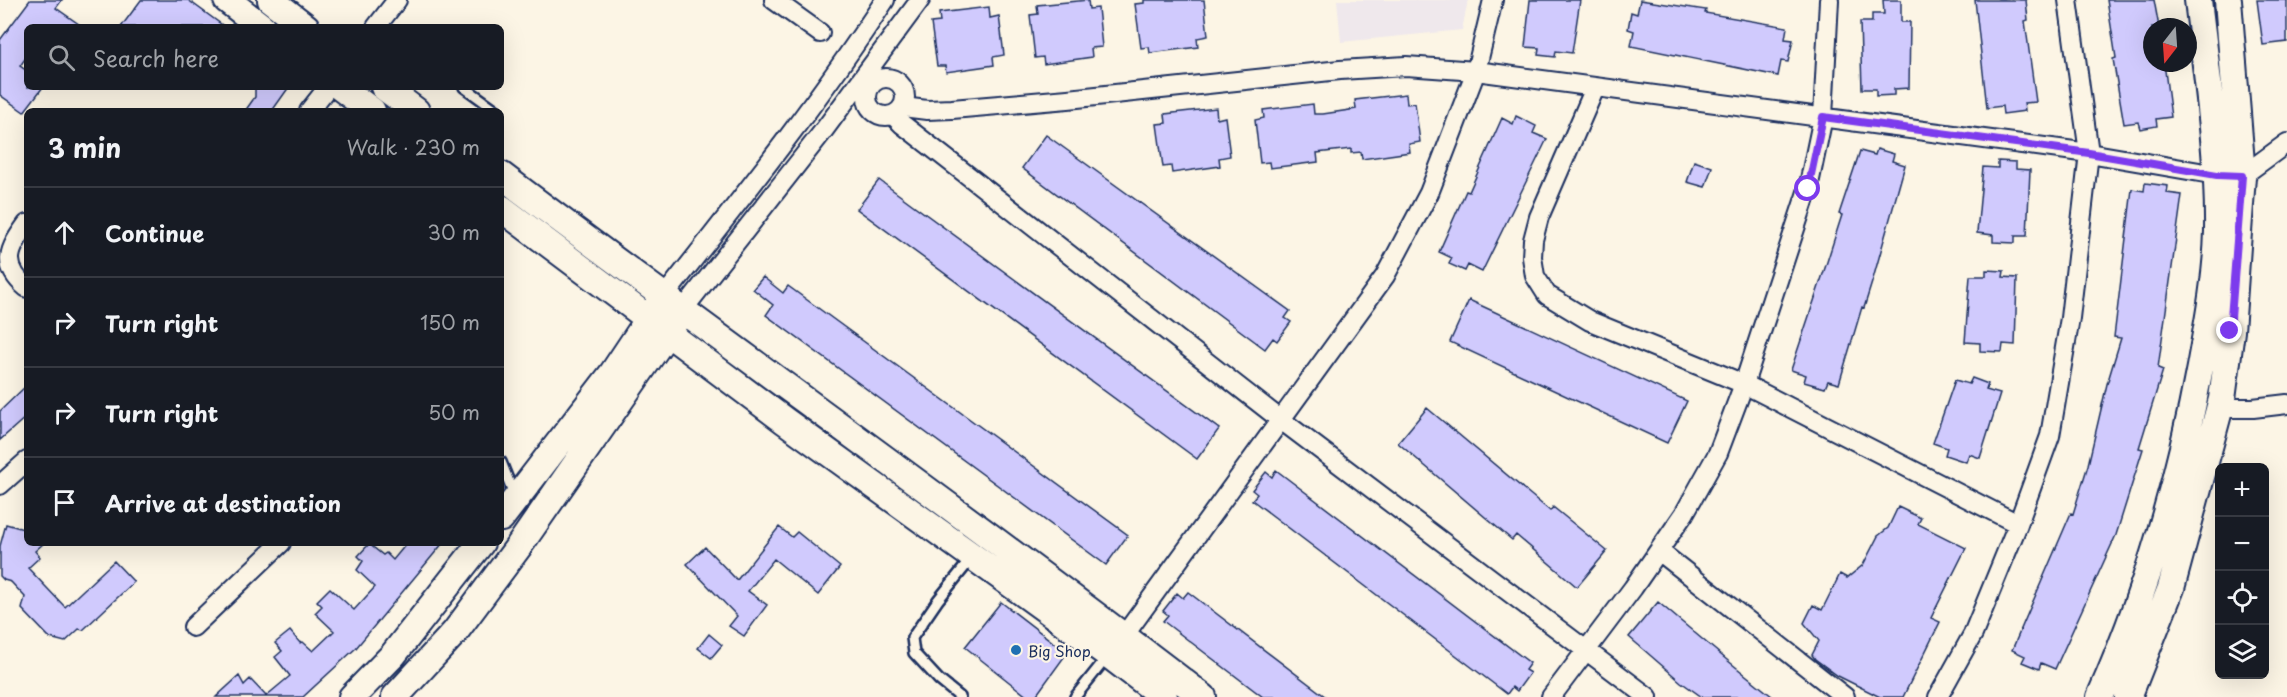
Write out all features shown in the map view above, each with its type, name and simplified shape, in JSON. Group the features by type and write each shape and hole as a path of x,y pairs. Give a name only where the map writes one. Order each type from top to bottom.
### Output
{"main road":[{"path":"227,0 258,24"},
{"path":"271,0 302,24"},
{"path":"2100,697 2135,613 2155,555 2192,407 2206,333 2218,234 2230,176 2216,147 2198,0"},
{"path":"2128,697 2155,634 2171,588 2219,408 2230,331 2228,0"},
{"path":"344,90 368,108"},
{"path":"388,90 412,108"},
{"path":"504,177 673,304 1117,646 1164,697"},
{"path":"504,210 972,557 1203,697"},
{"path":"395,697 455,632 505,565 673,304"},
{"path":"508,508 612,374 658,326"},
{"path":"352,697 393,655 479,546"}],"street":[{"path":"379,24 397,0"},
{"path":"774,0 820,33"},
{"path":"673,304 885,0"},
{"path":"673,304 866,81 921,0"},
{"path":"1117,646 1385,276 1429,193 1476,71 1493,0"},
{"path":"1551,697 1633,588 1684,514 1719,453 1808,189 1823,117 1829,0"},
{"path":"1938,697 1972,634 2018,524 2050,436 2070,318 2089,153 2068,0"},
{"path":"843,63 866,81 867,97 871,109 881,116 898,111 952,110 1340,70 1406,66 1476,71 1823,117 2089,153 2230,176 2287,143"},
{"path":"866,81 881,78 894,79 899,82 906,94 898,111 902,124 1281,420 1648,697"},
{"path":"1595,88 1539,217 1532,257 1536,276 1547,295 1590,321 1744,384 2018,524"},
{"path":"311,108 326,90"},
{"path":"24,228 7,253 11,272 24,285"},
{"path":"2219,408 2253,408 2287,404"},
{"path":"0,485 24,464"},
{"path":"193,627 278,546"},
{"path":"1659,550 1845,697"}],"lane":[{"path":"468,90 493,108"},
{"path":"504,482 508,508"},
{"path":"960,697 939,680 914,653 912,638 972,557"},
{"path":"1075,697 1117,646"}],"shaded area":[{"path":"1337,0 1468,0 1462,30 1341,42"}],"building":[{"path":"30,0 62,0 56,8 79,24 24,24 24,60 20,66 24,69 24,90 41,90 27,108 24,108 24,112 0,95 0,40"},
{"path":"141,0 188,0 221,24 123,24"},
{"path":"1088,0 1089,9 1098,8 1102,47 1091,48 1092,57 1044,64 1043,57 1035,58 1030,15 1038,14 1037,5"},
{"path":"1144,0 1204,0 1208,36 1197,38 1198,47 1150,53 1149,47 1141,48 1135,4 1144,3"},
{"path":"1530,0 1580,0 1572,53 1556,51 1555,57 1538,55 1539,48 1525,47"},
{"path":"1640,0 1706,10 1705,13 1787,27 1785,39 1793,40 1788,62 1781,61 1778,76 1631,46 1634,31 1628,29 1631,12 1637,14"},
{"path":"1883,0 1901,0 1901,22 1910,22 1909,88 1894,89 1894,95 1876,96 1876,89 1862,89 1860,22 1872,22 1872,14 1884,14"},
{"path":"1975,0 2026,0 2028,20 2025,21 2036,102 2024,103 2025,111 2003,114 2002,106 1987,108"},
{"path":"2107,0 2154,0 2157,18 2143,18 2143,72 2165,72 2171,117 2156,119 2157,126 2140,129 2138,122 2124,124 2113,59 2116,58"},
{"path":"2257,0 2287,0 2287,42 2263,45"},
{"path":"989,7 990,18 999,16 1004,55 993,57 994,65 946,72 945,66 937,66 931,23 940,22 939,13"},
{"path":"255,90 287,90 274,108 247,108 255,97"},
{"path":"1406,94 1407,104 1415,103 1420,142 1409,144 1410,152 1362,159 1361,152 1351,153 1351,149 1317,153 1318,162 1270,168 1269,162 1260,163 1255,120 1264,118 1263,110 1313,104 1314,114 1323,114 1356,109 1355,100"},
{"path":"1216,108 1217,119 1225,117 1230,156 1219,158 1220,166 1172,173 1171,166 1163,167 1157,124 1166,123 1165,114"},
{"path":"1516,116 1536,126 1533,133 1547,139 1482,272 1468,265 1465,271 1449,264 1452,258 1439,252 1502,118 1513,124"},
{"path":"1046,135 1290,311 1285,318 1291,322 1277,341 1273,338 1265,349 1022,168"},
{"path":"1877,149 1894,154 1892,161 1905,165 1873,279 1864,308 1862,307 1839,384 1828,381 1825,388 1804,382 1806,375 1791,370 1842,215 1839,214 1860,151 1875,155"},
{"path":"1694,161 1712,167 1705,187 1687,182"},
{"path":"1998,161 2016,162 2016,169 2030,170 2027,236 2015,236 2015,243 1993,242 1993,235 1977,233 1983,167 1998,168"},
{"path":"879,180 1219,429 1197,459 857,209"},
{"path":"2145,183 2168,186 2167,193 2182,195 2158,368 2163,370 2139,448 2143,449 2116,535 2055,669 2041,663 2039,669 2022,662 2025,656 2012,650 2071,513 2073,514 2088,465 2107,384 2121,338 2114,337 2132,189 2144,191"},
{"path":"1986,270 2004,271 2003,277 2017,278 2015,345 2003,344 2002,352 1980,351 1980,343 1965,342 1970,276 1986,276"},
{"path":"763,277 783,293 788,286 1128,535 1106,565 766,315 773,305 753,289"},
{"path":"1469,300 1687,401 1667,443 1450,342"},
{"path":"1972,378 1988,384 1986,390 2000,394 1980,458 1969,454 1966,462 1945,455 1947,448 1933,443 1955,380 1969,384"},
{"path":"24,388 24,419 0,440 0,411"},
{"path":"1427,408 1550,511 1553,507 1607,551 1577,587 1516,535 1512,540 1398,443"},
{"path":"1276,470 1530,663 1525,670 1530,673 1517,691 1512,687 1507,694 1252,500 1257,494 1252,490 1266,472 1272,477"},
{"path":"1898,507 1921,518 1918,524 1966,548 1931,618 1940,622 1903,697 1880,697 1838,676 1815,659 1812,655 1819,641 1804,623 1813,605 1822,610 1840,574 1847,578 1863,565 1878,536 1888,528"},
{"path":"6,524 24,529 24,546 41,546 35,551 40,557 28,568 65,607 114,561 134,582 83,630 79,629 65,642 50,638 22,609 25,597 11,582 0,576 0,546"},
{"path":"779,527 792,537 797,532 840,567 818,595 774,559 748,591 767,605 744,636 729,626 737,616 687,564 705,547 737,580"},
{"path":"367,546 372,546 383,555 386,553 393,560 405,546 441,546 356,648 303,697 216,697 239,676 244,685 250,679 266,696 290,676 275,657 282,651 275,643 290,631 300,643 303,642 313,651 334,631 315,613 322,606 317,601 330,588 354,610 375,587 357,570 363,561 358,556"},
{"path":"1188,592 1326,697 1263,697 1163,621 1168,615 1163,611 1177,593 1183,598"},
{"name":"Big Shop","path":"1001,602 1067,653 1035,697 1028,697 965,647"},
{"path":"1658,602 1773,697 1702,697 1681,682 1629,637"},
{"path":"709,634 722,645 711,658 698,648"}],"place":[{"name":"Big Shop","path":"1016,650"}],"route":[{"path":"1808,189 1823,117 2089,153 2217,175 2242,176 2230,331"}]}
